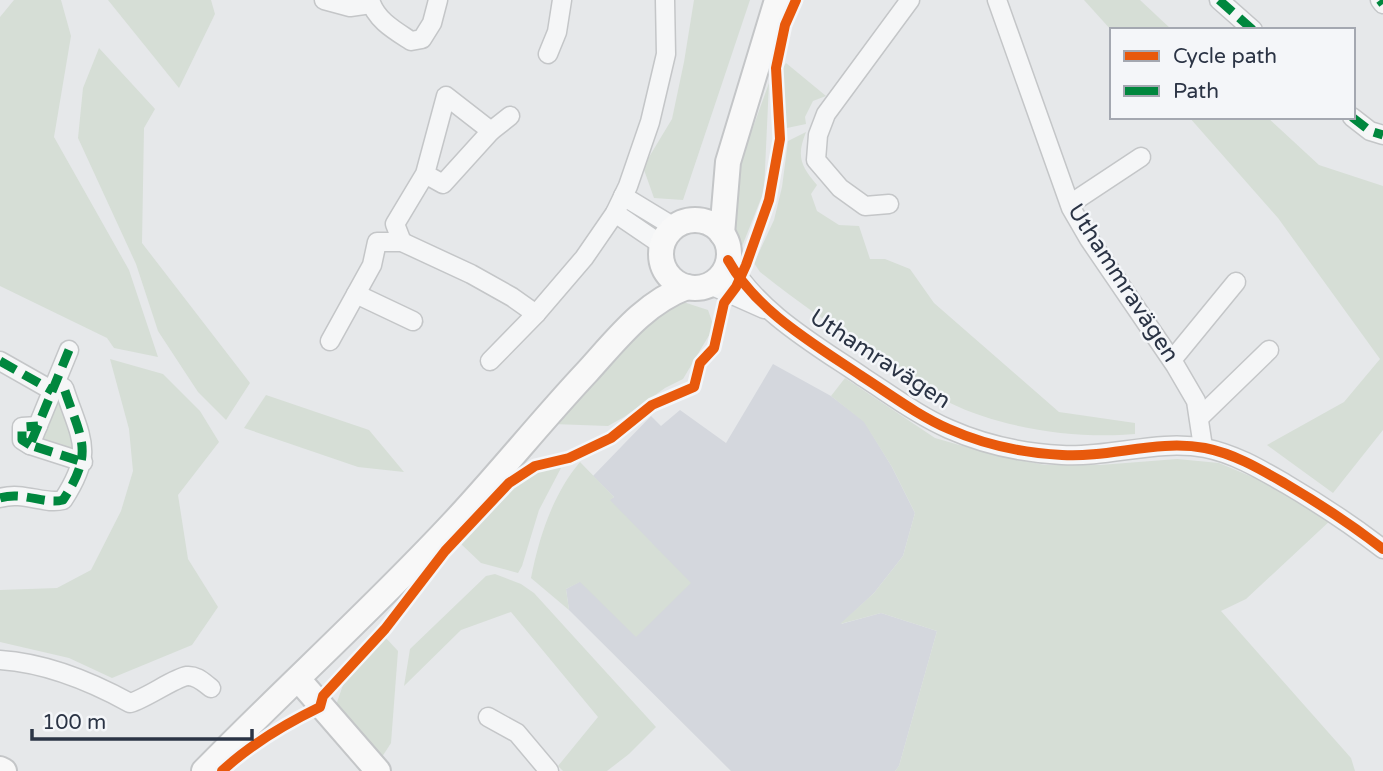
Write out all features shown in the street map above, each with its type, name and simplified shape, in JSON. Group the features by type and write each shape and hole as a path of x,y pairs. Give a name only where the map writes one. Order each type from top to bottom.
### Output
{"main road":[{"path":"722,234 728,162 777,0"},
{"path":"635,319 672,238 701,210 728,162"},
{"path":"204,771 357,623 454,522 635,319 669,294 698,286 724,272 728,260 727,244 722,234 712,225 672,238"},
{"path":"672,238 670,278 698,286"},
{"path":"298,679 375,768"}],"street":[{"path":"324,0 350,7 371,2 373,11 391,28 411,41 422,39 432,23 439,0"},
{"path":"548,54 557,32 562,0"},
{"path":"491,361 584,258 615,213 650,122 666,54 665,0"},
{"path":"889,204 865,206 840,188 816,160 818,135 826,114 910,0"},
{"name":"Uthammravägen","path":"997,0 1070,204 1089,239 1172,360 1196,401 1203,447"},
{"path":"1219,0 1251,28"},
{"path":"402,242 395,224 425,174 446,96 491,131"},
{"path":"425,174 443,184 491,131 510,116"},
{"path":"1355,119 1370,131 1383,135"},
{"path":"1070,204 1141,158"},
{"path":"623,196 672,238"},
{"path":"615,213 672,238"},
{"path":"330,341 372,265 377,242 402,242 471,274 536,314"},
{"name":"Uthamravägen","path":"728,260 740,279 774,314 904,404 950,429 1015,451 1066,456 1154,446 1203,447 1242,458 1343,518 1383,549"},
{"path":"1172,360 1236,282"},
{"name":"Uthamravägen","path":"698,286 774,314"},
{"path":"356,294 413,321"},
{"path":"69,350 30,445 83,462"},
{"path":"1199,418 1269,350"},
{"path":"0,361 55,388 64,388 85,450 74,483 63,500 56,502 19,495 0,498"},
{"path":"0,660 25,662 68,674 130,703 186,676 199,678 211,688"},
{"path":"488,717 517,733 549,771"}],"shaded area":[{"path":"14,0 61,0 71,36 54,137 129,270 158,357 114,348 107,338 0,286 0,17"},
{"path":"108,0 211,0 215,14 179,88"},
{"path":"694,0 750,0 683,200 654,198 643,167 672,119"},
{"path":"1084,0 1140,0 1170,28 1110,28"},
{"path":"99,48 155,109 144,128 142,243 250,383 226,420 198,392 158,331 136,264 78,138 83,88"},
{"path":"786,63 826,96 813,101 805,117 806,124 787,128 779,74"},
{"path":"769,83 764,191 741,249 730,223 728,209 744,152"},
{"path":"1191,119 1269,119 1319,165 1383,186 1383,430 1333,493 1267,445 1344,402 1380,359 1278,218"},
{"path":"806,132 801,155 807,172 817,185 811,194 817,211 839,225 859,226 870,259 885,259 910,269 934,303 1059,412 1135,423 1135,434 1088,435 1040,430 992,419 948,402 815,314 760,272 754,263 774,220 782,187 788,141"},
{"path":"671,298 708,310 714,327 683,379 608,426 553,424"},
{"path":"110,359 163,374 200,411 219,442 178,495 188,559 218,607 192,645 112,678 69,658 0,642 0,590 57,588 91,570 121,511 133,471 129,429"},
{"path":"773,364 831,396 864,421 892,467 915,513 903,556 874,593 841,624 881,613 937,631 899,766 895,771 731,771 569,610 566,589 579,582 553,555 614,497 593,476 651,416 661,426 680,410 726,443"},
{"path":"845,378 935,438 994,455 1045,465 1100,465 1177,459 1219,463 1262,481 1333,518 1246,599 1221,611 1351,758 1355,771 895,771 899,766 937,631 881,613 840,624 874,593 903,556 915,513 892,467 864,422 831,396"},
{"path":"266,395 369,430 404,472 358,467 244,428"},
{"path":"61,397 79,446 66,449 37,444 53,398"},
{"path":"580,462 614,497 610,500 691,583 636,637 580,582 566,589 569,610 531,578 548,517 570,474"},
{"path":"555,465 561,468 539,510 518,573 481,563 460,543 515,487 541,470"},
{"path":"495,574 521,584 534,593 656,727 607,771 563,771 558,766 598,717 511,612 461,630 404,686 410,649 486,576"},
{"path":"384,636 398,651 391,743 380,760 335,708 344,682"}],"marked path":[{"path":"1219,0 1251,28"},
{"path":"1380,0 1383,4"},
{"path":"1355,119 1370,131 1383,135"},
{"path":"69,350 30,445 83,462"},
{"path":"0,361 53,391"},
{"path":"0,498 17,496 49,501 63,500 73,483 82,457 82,445 64,388 57,384"},
{"path":"30,445 22,440 22,427 38,426"}],"cycle path":[{"path":"222,771 269,735 320,707 323,696 385,629 445,551 509,483 535,466 569,458 611,438 652,405 694,387 700,363 714,348 724,303 736,287 746,265 769,200 780,139 776,68 785,25 796,0"},
{"path":"728,260 755,296 789,326 905,405 949,429 991,444 1048,454 1098,454 1169,446 1205,448 1227,454 1286,484 1383,549"}]}
